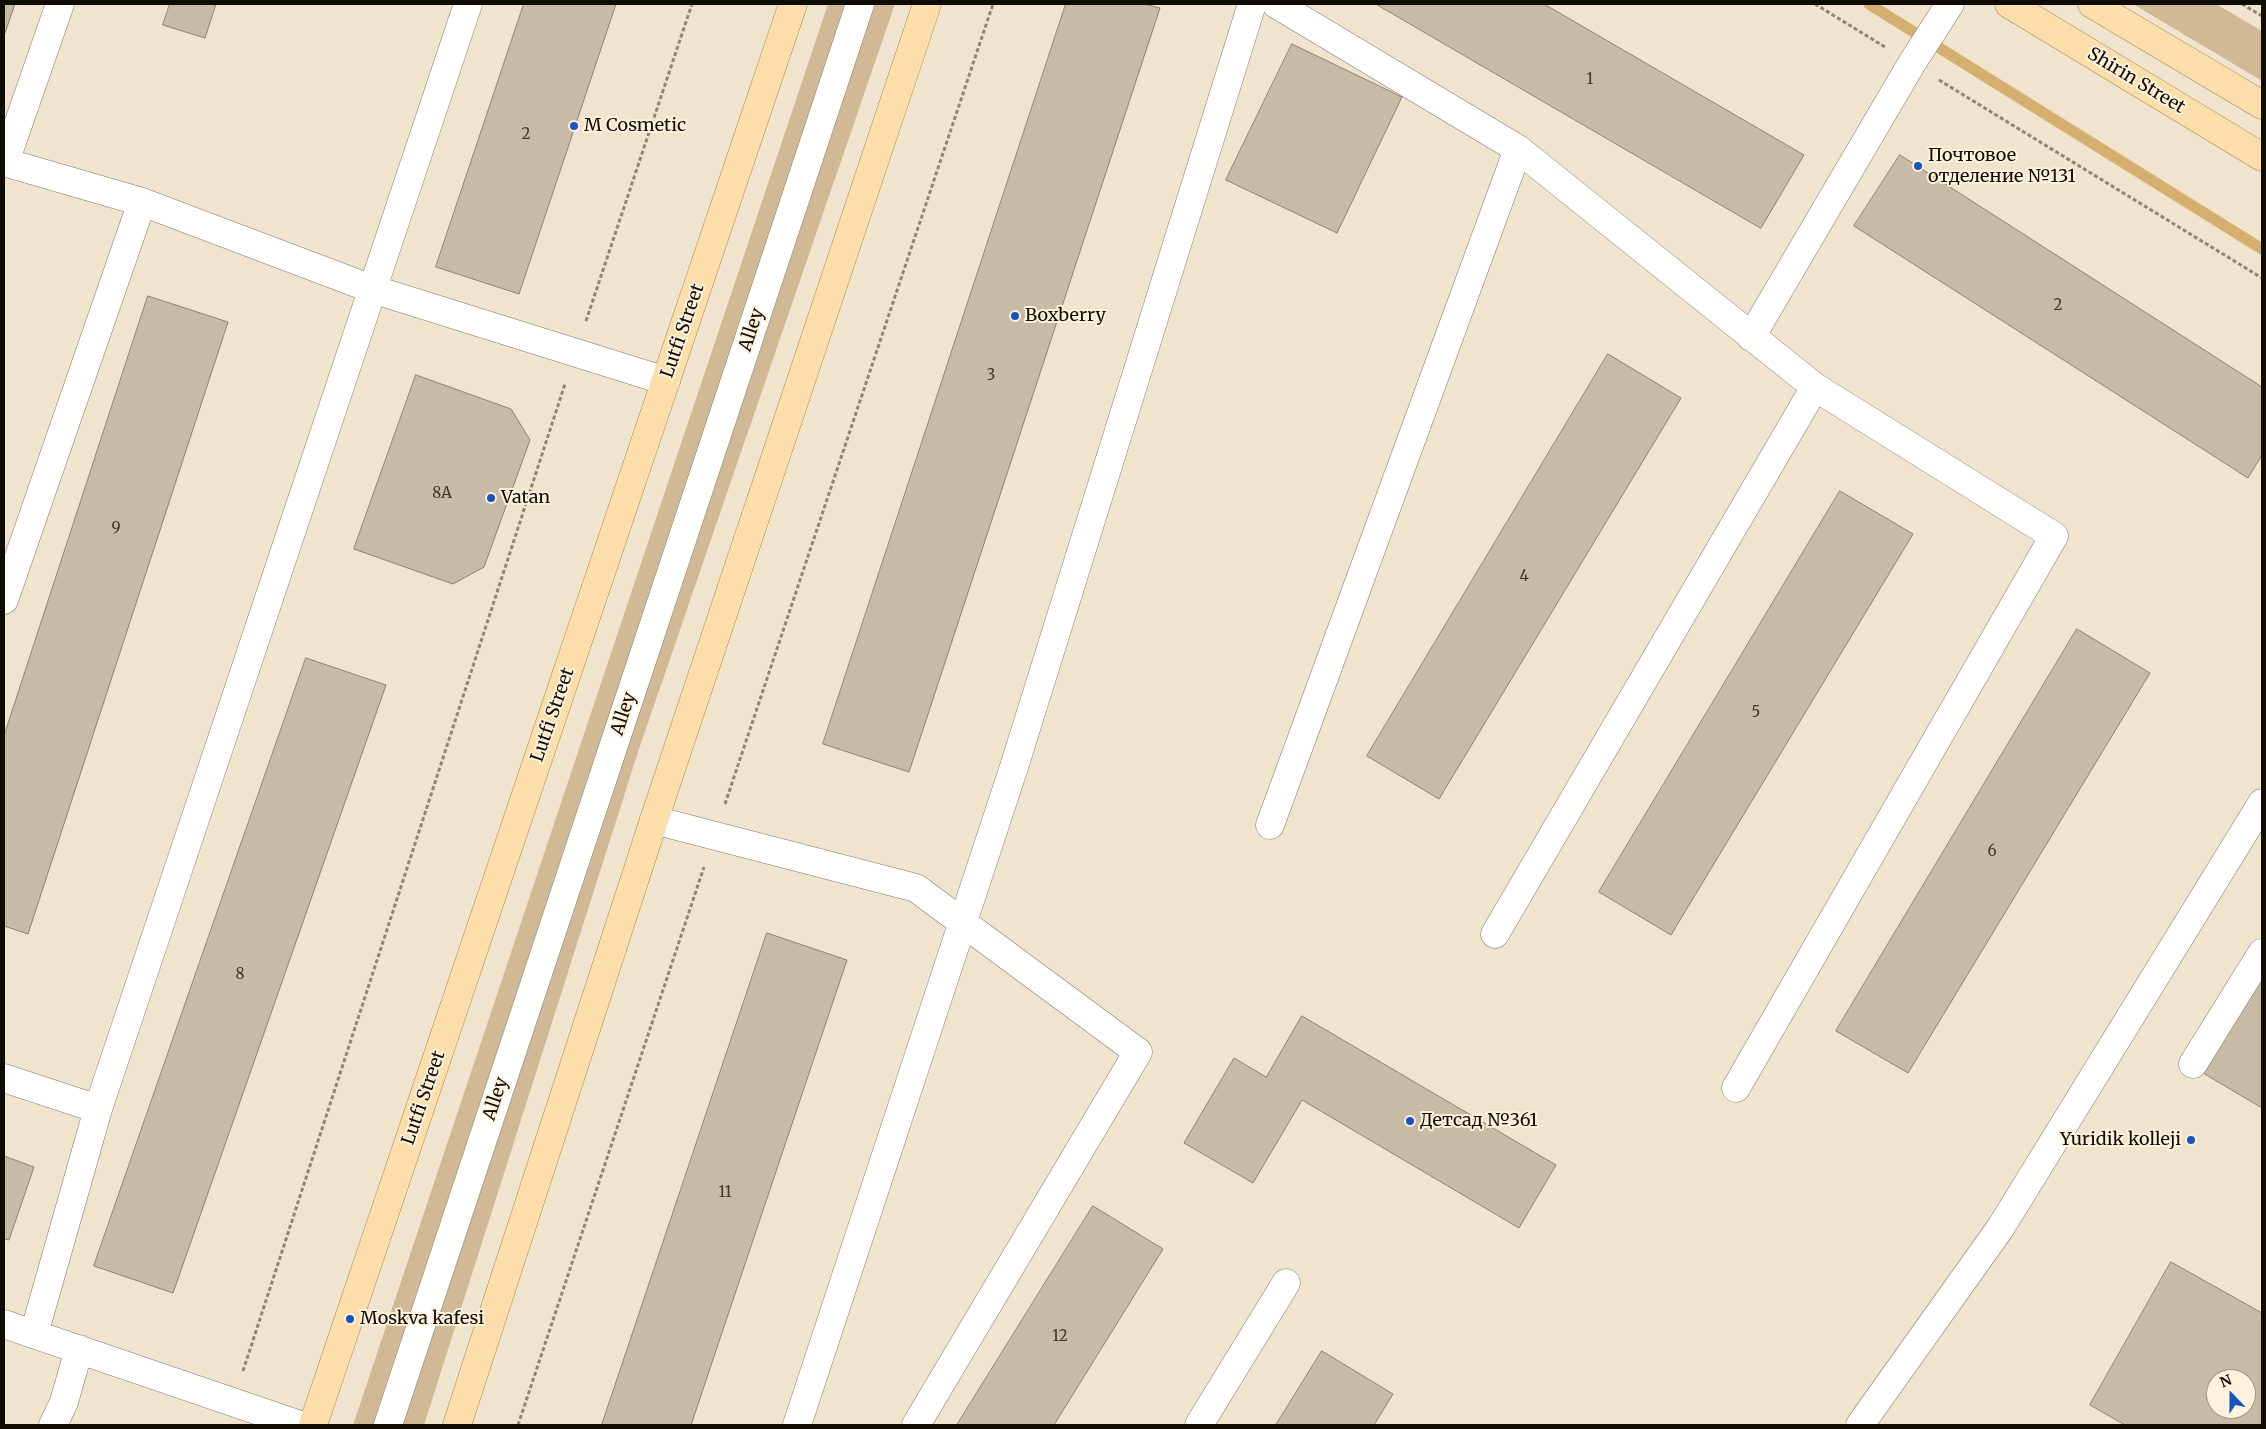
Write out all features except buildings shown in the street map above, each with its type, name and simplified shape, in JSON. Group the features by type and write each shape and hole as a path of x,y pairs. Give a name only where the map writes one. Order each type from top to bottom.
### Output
{"main road":[{"name":"Lutfi Street","path":"313,1425 793,4"},
{"path":"457,1425 654,820 927,4"},
{"name":"Shirin Street","path":"2009,4 2262,157"},
{"path":"2092,4 2262,105"}],"street":[{"path":"60,4 4,162 142,202 372,289 576,351 666,381"},
{"path":"34,1334 98,1109 468,4"},
{"name":"Alley","path":"388,1425 860,4"},
{"path":"797,1425 1014,768 1252,4"},
{"path":"1276,4 1518,149 1815,387 2054,536 1736,1088"},
{"path":"1751,337 1917,55 1950,4"},
{"path":"1270,825 1518,149"},
{"path":"5,590 142,202"},
{"path":"1495,934 1815,387"},
{"path":"1860,1425 2001,1227 2262,803"},
{"path":"654,820 916,888 1138,1052 916,1425"},
{"path":"2193,1064 2262,953"},
{"path":"4,1078 98,1109"},
{"path":"1199,1425 1286,1283"},
{"path":"4,1324 300,1425"},
{"path":"53,1425 64,1402 79,1349"}],"path":[{"path":"234,1401 576,351 692,4"},
{"path":"518,1425 993,4"},
{"path":"1815,4 1917,55 2262,278"},
{"path":"2242,4 2262,16"}],"shaded area":[{"path":"828,4 895,4 638,752 424,1425 353,1425"},
{"path":"2133,4 2216,4 2262,31 2262,81"}],"waterway":[{"path":"1869,4 2262,249"}],"place":[{"name":"M Cosmetic","path":"574,126"},
{"name":"Почтовое отделение №131","path":"1918,166"},
{"name":"Boxberry","path":"1015,316"},
{"name":"Vatan","path":"491,498"},
{"name":"Детсад №361","path":"1410,1121"},
{"name":"Yuridik kolleji","path":"2191,1140"},
{"name":"Moskva kafesi","path":"350,1319"}]}
